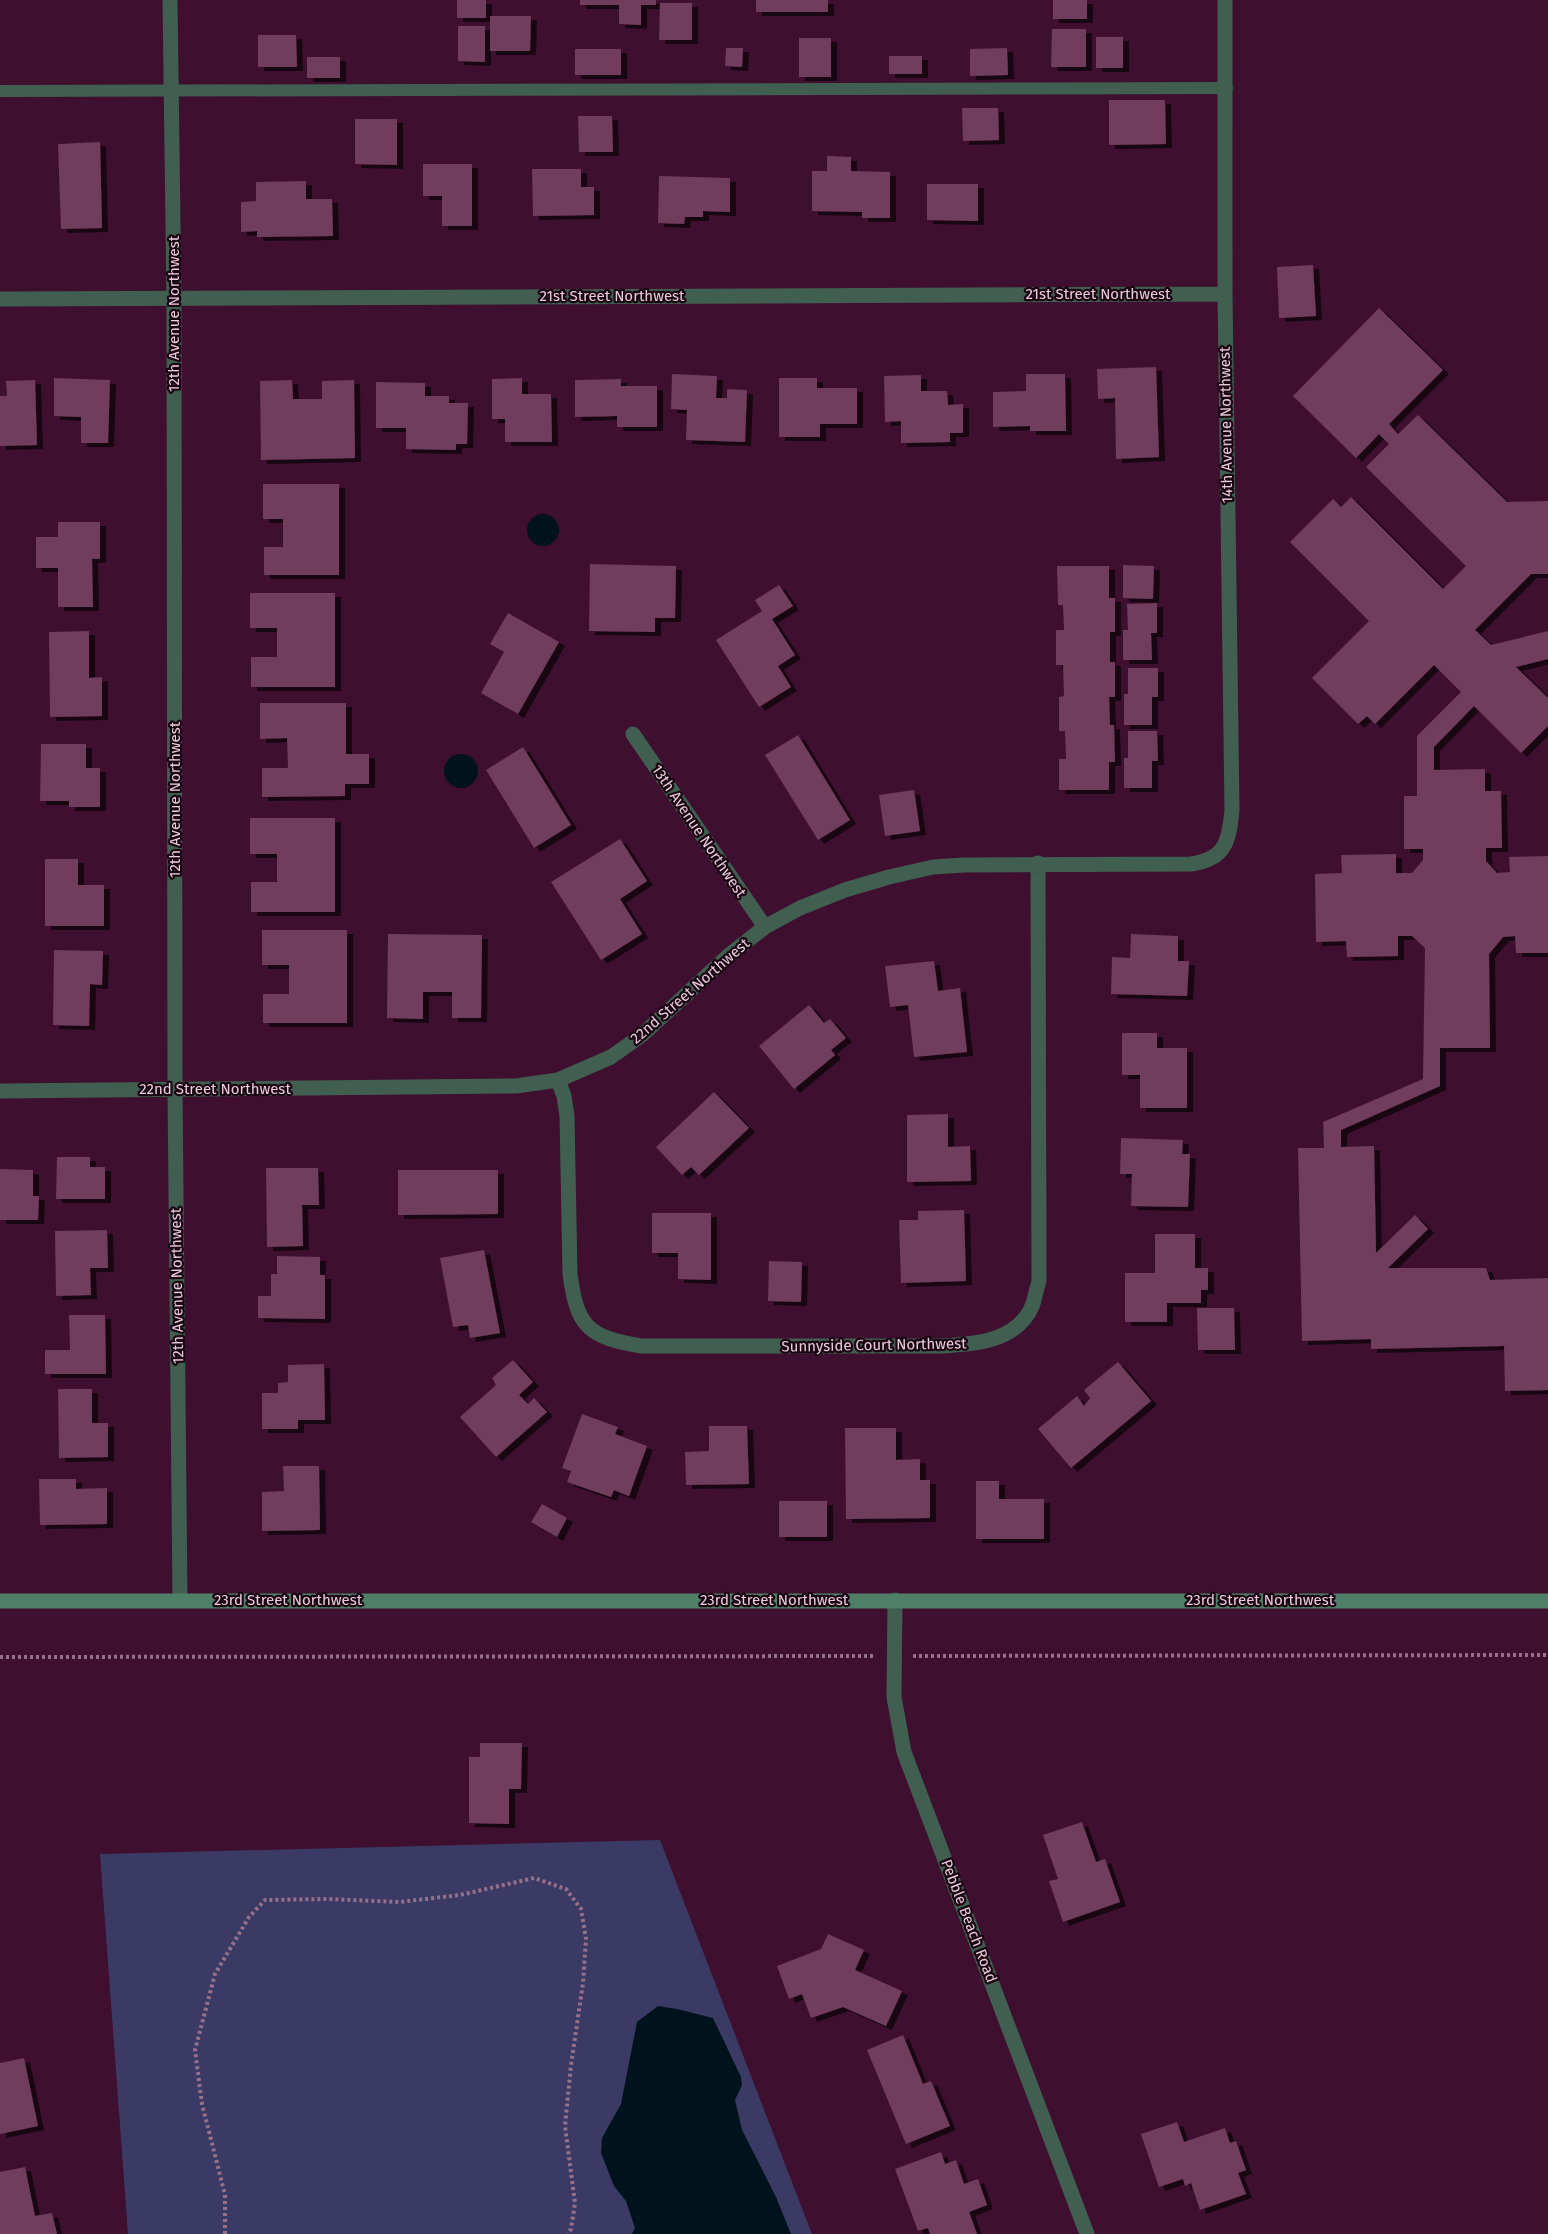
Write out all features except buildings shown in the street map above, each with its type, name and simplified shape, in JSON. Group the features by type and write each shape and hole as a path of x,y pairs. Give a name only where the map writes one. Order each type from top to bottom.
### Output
{"street":[{"name":"12th Avenue Northwest","path":"170,0 174,298 175,1090 180,1599"},
{"name":"14th Avenue Northwest","path":"1224,848 1229,837 1232,810 1225,294 1226,0"},
{"name":"21st Street Northwest","path":"0,299 1225,294"},
{"name":"13th Avenue Northwest","path":"633,734 765,927"},
{"name":"22nd Street Northwest","path":"0,1091 516,1086 558,1080 611,1057 642,1035 728,956 765,927 800,908 845,890 933,867 1038,863 1191,864 1204,862 1224,848"},
{"name":"Sunnyside Court Northwest","path":"558,1080 564,1096 567,1116 570,1274 573,1297 578,1315 594,1332 616,1342 641,1346 940,1346 968,1345 995,1339 1019,1325 1032,1305 1038,1281 1038,863"},
{"name":"23rd Street Northwest","path":"0,1601 180,1599 1548,1601"},
{"name":"Pebble Beach Road","path":"895,1600 894,1697 904,1752 1087,2234"}],"lane":[{"path":"0,91 1227,88"}],"path":[{"path":"0,1657 1548,1655"},
{"path":"225,2234 225,2195 202,2104 195,2050 215,1974 249,1917 266,1900 327,1899 399,1902 460,1895 534,1878 566,1889 581,1908 586,1939 584,1983 571,2065 565,2126 575,2203 571,2229 568,2234"}],"shaded area":[{"path":"660,1840 812,2234 128,2234 100,1854"}],"water":[{"path":"543,514 555,518 559,530 555,542 543,546 531,542 527,530 531,518"},
{"path":"461,754 473,759 478,771 473,783 461,788 449,783 444,771 449,759"},
{"path":"658,2006 713,2018 741,2077 742,2085 735,2100 742,2130 776,2197 791,2234 632,2234 635,2228 626,2201 614,2186 601,2153 602,2138 621,2104 637,2022"}]}
